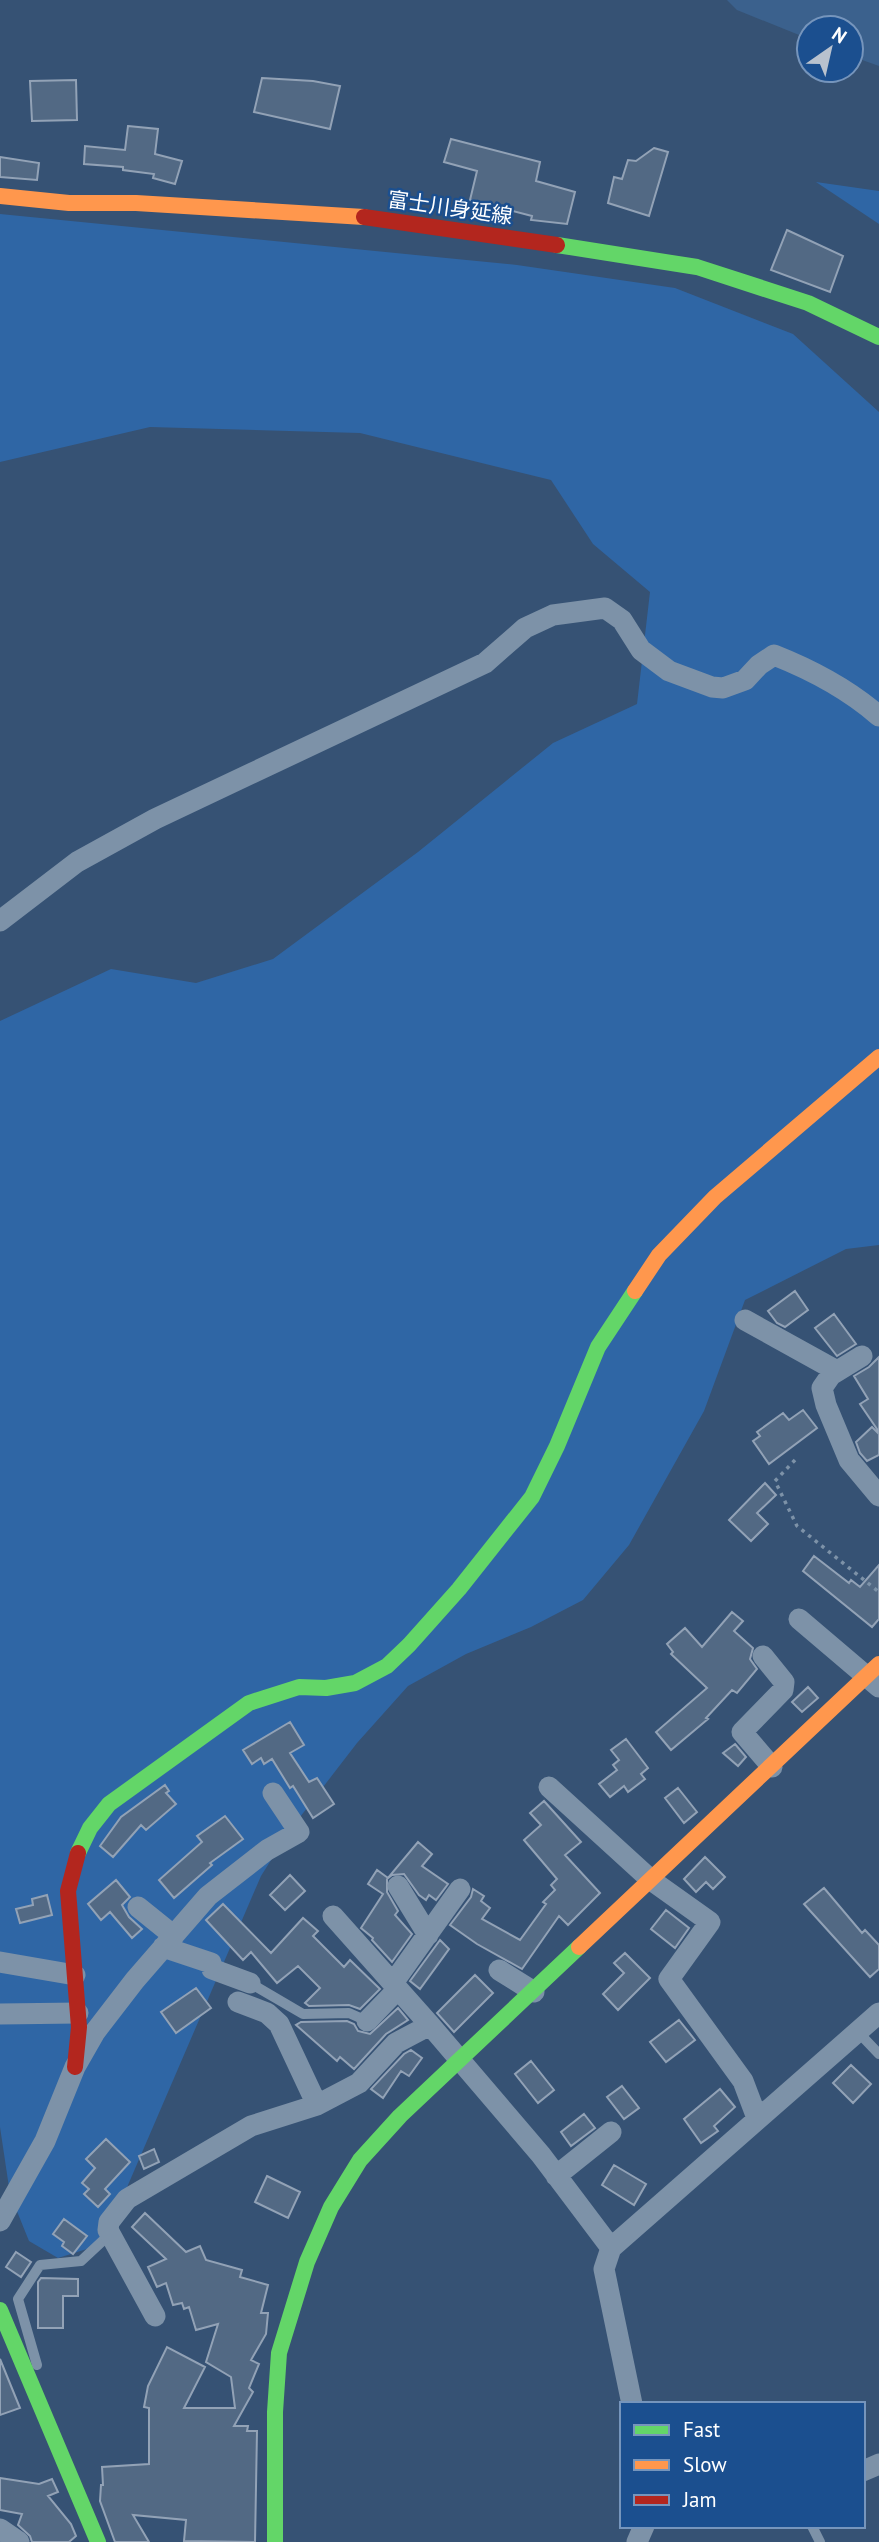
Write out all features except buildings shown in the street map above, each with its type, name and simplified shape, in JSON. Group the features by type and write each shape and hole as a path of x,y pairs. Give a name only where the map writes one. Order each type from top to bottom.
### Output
{"street":[{"name":"富士川身延線","path":"0,196 69,203 136,203 362,217 670,262 749,282 807,303 879,337"},
{"path":"0,921 37,891 88,856 155,819 485,663 525,628 553,615 605,608 622,620 641,650 668,671 712,687 723,688 745,680 759,665 775,655 815,671 866,704 879,716"},
{"path":"75,2067 78,2013 68,1891 78,1851 90,1828 109,1804 249,1703 299,1687 326,1688 355,1683 387,1666 409,1645 459,1589 532,1497 557,1446 598,1347 659,1255 715,1197 879,1057"},
{"path":"745,1320 837,1371"},
{"path":"862,1356 831,1375 822,1388 825,1405 849,1460 879,1496"},
{"path":"275,2542 275,2412 279,2353 307,2262 331,2207 360,2160 400,2116 772,1767 875,1676 799,1619"},
{"path":"763,1656 784,1682 783,1690 742,1732 772,1767"},
{"path":"548,1787 651,1880 710,1922 669,1979 743,2081 757,2118"},
{"path":"0,2221 45,2141 75,2067 95,2032 208,1896 267,1850 299,1832 273,1793"},
{"path":"398,1886 428,1935"},
{"path":"367,2021 396,1986 460,1889"},
{"path":"138,1908 169,1942 211,1963 212,1969 250,1983"},
{"path":"333,1916 460,2060 556,2176 611,2248"},
{"path":"0,1962 75,1976"},
{"path":"499,1970 534,1992"},
{"path":"238,2003 267,2013 279,2024 317,2105"},
{"path":"0,2014 78,2013"},
{"path":"632,2402 604,2269 611,2248 879,2013"},
{"path":"155,2316 108,2230 109,2222 127,2199 251,2126 317,2105 359,2083 396,2043 430,2025"},
{"path":"556,2176 611,2132"},
{"path":"2,2320 98,2542"},
{"path":"0,2529 19,2542"}],"lane":[{"path":"250,1983 303,2014 349,2013 367,2021"},
{"path":"859,2033 879,2054"},
{"path":"29,2381 41,2379 18,2299 40,2265 81,2261 110,2234"}],"path":[{"path":"795,1460 775,1481 793,1521 879,1592"}],"shaded area":[{"path":"727,0 879,0 879,66 865,61 865,14 795,14 795,33 737,10"},
{"path":"816,182 879,191 879,224"},
{"path":"0,214 517,265 675,288 793,334 879,412 879,1245 846,1249 745,1300 704,1411 629,1545 583,1600 531,1627 466,1654 408,1686 357,1743 290,1830 261,1876 128,2185 110,2234 90,2248 58,2258 29,2241 10,2194 0,2127 0,1021 111,969 196,983 273,959 418,852 553,743 637,704 650,592 593,544 551,480 360,433 150,427 0,462"}],"traffic: fast":[{"path":"557,245 697,267 808,303 879,337"},
{"path":"78,1853 90,1828 109,1804 249,1703 299,1687 326,1688 355,1683 387,1666 409,1645 459,1589 532,1497 557,1446 598,1347 635,1291"},
{"path":"275,2542 275,2412 279,2353 307,2262 331,2207 360,2160 400,2116 579,1947"},
{"path":"0,2310 98,2542"}],"traffic: slow":[{"path":"0,196 69,203 136,203 364,217"},
{"path":"635,1291 659,1255 715,1197 879,1057"},
{"path":"579,1947 879,1664"}],"traffic: jam":[{"path":"364,217 557,245"},
{"path":"75,2067 79,2027 68,1891 78,1853"}]}
